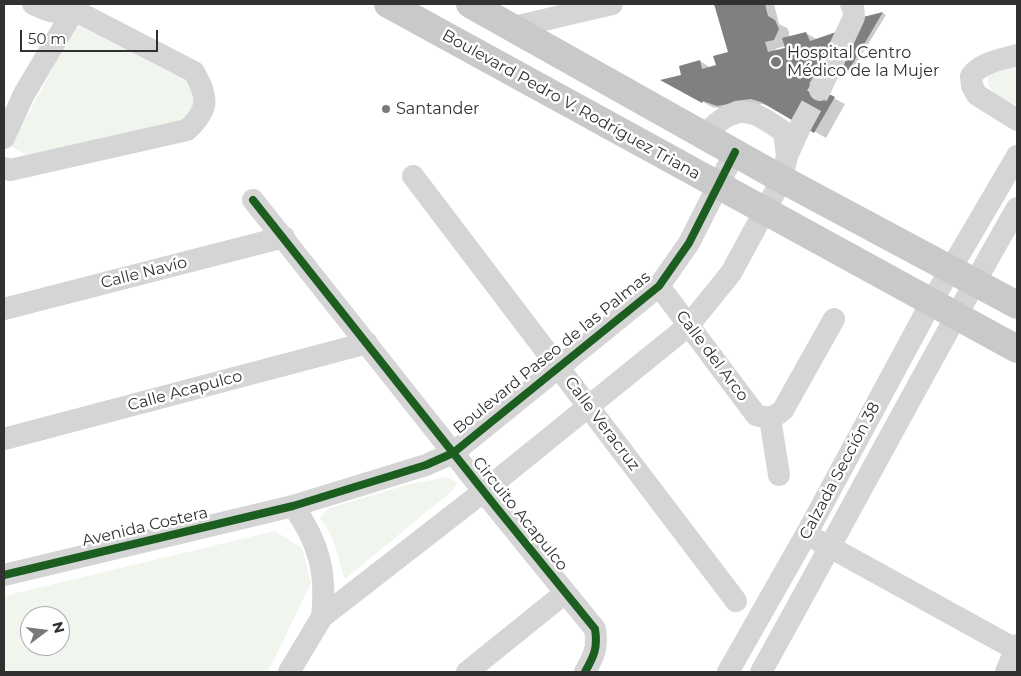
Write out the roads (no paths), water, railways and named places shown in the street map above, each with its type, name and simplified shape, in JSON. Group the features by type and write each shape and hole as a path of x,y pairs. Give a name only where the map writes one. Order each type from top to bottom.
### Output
{"main road":[{"name":"Boulevard Pedro V. Rodríguez Triana","path":"388,4 1017,349"},
{"path":"470,4 735,152 785,168 963,276 1017,304"}],"street":[{"path":"33,4 53,13 62,12 70,7"},
{"path":"514,27 612,4"},
{"path":"820,90 854,16 851,4"},
{"path":"4,138 24,94 70,7"},
{"path":"4,168 10,170 187,130 199,119 205,104 204,89 194,72 70,7"},
{"path":"1017,56 985,64 971,76 972,86 977,95 1017,120"},
{"path":"704,135 718,120 740,112 754,113 784,132 785,168"},
{"path":"289,672 322,617 484,491 688,326 732,273 766,210 801,126"},
{"name":"Boulevard Paseo de las Palmas","path":"293,506 426,465 453,453 659,286 689,243 735,152"},
{"path":"963,276 994,195 1017,156"},
{"name":"Calle Veracruz","path":"413,176 736,600"},
{"path":"963,276 1017,208 994,195"},
{"name":"Circuito Acapulco","path":"254,200 595,630 597,642 594,657 585,672"},
{"name":"Calle Navío","path":"4,309 284,237"},
{"name":"Calzada Sección 38","path":"738,669 807,533 932,301 963,276"},
{"name":"Calzada Sección 38","path":"760,672 957,315 963,276"},
{"name":"Calle del Arco","path":"659,286 756,415 770,418"},
{"path":"779,475 770,418 783,410 834,319"},
{"name":"Calle Acapulco","path":"4,439 367,342"},
{"path":"293,506 305,522 320,558 324,578 322,617"},
{"name":"Avenida Costera","path":"4,575 293,506"},
{"path":"807,533 830,548 1016,647 1006,672"},
{"path":"467,672 565,593"}],"tunnel":[{"path":"801,125 820,90"}],"place":[{"name":"Hospital Centro Médico de la Mujer","path":"776,62"},
{"name":"Santander","path":"386,109"}]}
